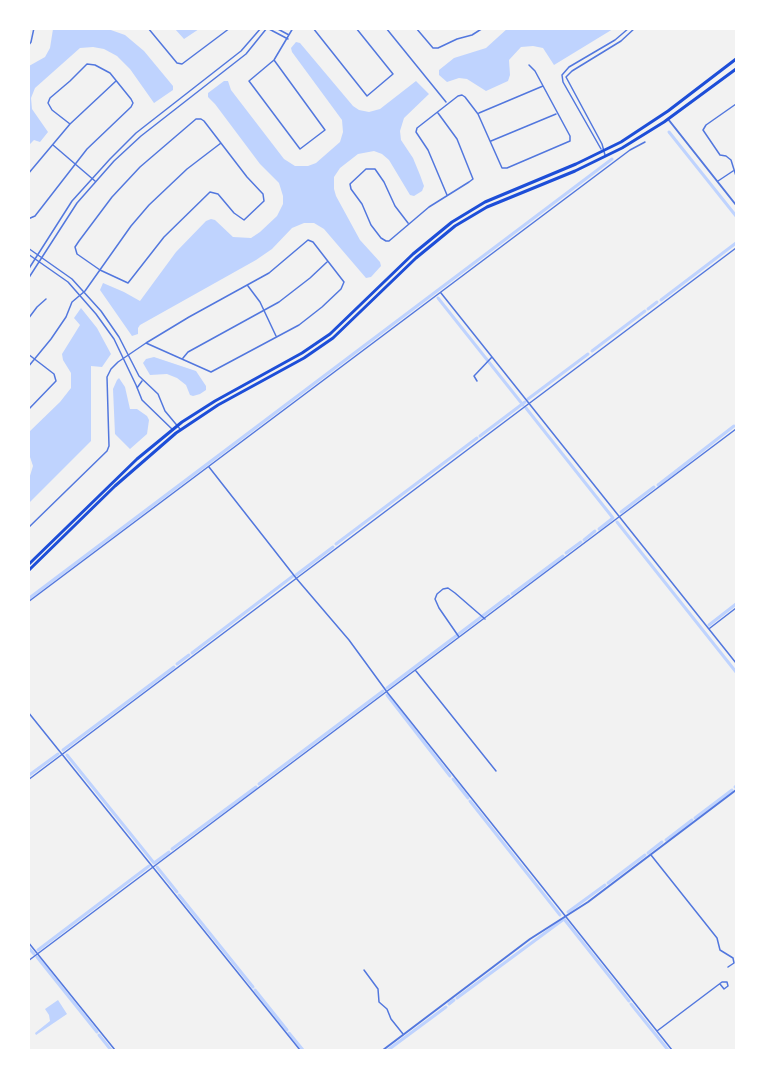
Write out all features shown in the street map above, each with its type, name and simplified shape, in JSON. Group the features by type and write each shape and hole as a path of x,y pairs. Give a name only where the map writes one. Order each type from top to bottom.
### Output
{"main road":[{"path":"28,565 121,474 215,401 302,353 330,334 413,254 452,222 506,192 603,152 661,117 736,59"},
{"path":"179,428 304,358 333,338 416,258 455,226 487,207 606,156 656,128 736,69"},
{"path":"661,117 668,119"},
{"path":"656,128 661,117"},
{"path":"28,571 175,431"}],"street":[{"path":"29,46 34,28"},
{"path":"148,28 180,64 184,64 230,28"},
{"path":"28,270 72,201 92,178 136,133 241,51 261,28"},
{"path":"28,279 77,203 141,136 246,54 267,28 288,39"},
{"path":"276,28 289,36"},
{"path":"274,60 325,130 300,149 249,81 274,60 293,28"},
{"path":"313,28 367,96 393,74 356,28"},
{"path":"386,28 447,104"},
{"path":"416,28 433,48 472,35 483,28"},
{"path":"606,156 598,147 563,82 562,75 569,67 629,28"},
{"path":"603,152 602,144 566,77 621,41 635,28"},
{"path":"28,219 33,219 87,149 133,103 117,80 105,69 87,64 50,98 48,103 52,110 70,124"},
{"path":"447,195 431,157 416,132 447,104 462,95 478,114 502,168 507,168 570,141 570,136 535,71 529,65"},
{"path":"28,174 70,124 117,80"},
{"path":"478,114 543,86"},
{"path":"736,104 706,125 703,130 720,155 731,160 736,176"},
{"path":"408,223 395,206 384,182 375,170 366,169 350,184 371,225 386,241 473,178 457,139 438,113"},
{"path":"491,141 557,113"},
{"path":"196,119 201,119 221,143 265,197 264,201 244,220 213,191 165,237 128,283 100,270 76,251 75,247 97,216 140,167 196,119"},
{"path":"668,119 736,205"},
{"path":"28,602 630,150 645,142"},
{"path":"28,367 66,317 72,302 85,291 149,205 187,169 221,143"},
{"path":"52,144 96,181"},
{"path":"718,181 734,170"},
{"path":"28,528 107,451 109,446 107,377 111,369 128,355 146,343 269,273 308,240 313,242 344,282 341,289 322,308 299,325 211,372 146,343"},
{"path":"28,248 57,267 85,291 119,337 142,380 158,394 164,409 179,428"},
{"path":"28,780 736,248"},
{"path":"28,254 68,282 81,295 108,330 142,400 175,431"},
{"path":"183,358 188,352 293,292 327,261"},
{"path":"247,285 264,310 277,337"},
{"path":"441,292 736,663"},
{"path":"28,319 46,299"},
{"path":"28,354 55,376 56,381 28,410"},
{"path":"477,381 474,376 492,357"},
{"path":"137,388 142,380"},
{"path":"156,412 164,409"},
{"path":"28,961 416,671 458,635 484,618 736,429"},
{"path":"209,467 296,578 349,640 387,692 672,1050"},
{"path":"458,635 435,599 443,589 448,588 455,592 484,618"},
{"path":"709,629 736,608"},
{"path":"416,671 496,771"},
{"path":"28,712 300,1050"},
{"path":"383,1050 529,940 588,902 736,789"},
{"path":"650,855 717,938 720,950 733,958 734,963 728,967"},
{"path":"28,942 115,1050"},
{"path":"364,970 378,989 379,1002 387,1009 391,1019 404,1035"},
{"path":"657,1032 720,984"}],"water":[{"path":"508,28 613,29 554,65 543,48 521,47 509,60 508,81 486,91 467,79 459,78 447,82 439,75 439,70 454,58 486,48"},
{"path":"53,29 108,29 125,35 144,51 173,86 173,90 154,103 130,69 117,56 104,49 80,48 35,88 31,98 32,109 48,132 40,142 34,140 29,145 29,66 45,57 50,48"},
{"path":"175,29 199,29 184,39"},
{"path":"296,42 300,43 353,106 359,110 369,112 380,109 416,81 429,94 404,118 400,131 401,140 413,158 420,175 424,186 422,191 414,196 410,195 389,160 374,151 358,154 340,168 334,177 336,196 360,240 381,266 371,277 366,278 324,229 314,223 304,223 292,228 272,249 256,260 140,325 138,334 132,336 100,290 103,283 140,301 176,252 206,221 215,220 233,237 251,238 277,216 283,204 279,183 260,164 208,97 208,93 224,81 228,81 231,90 284,159 295,166 308,166 316,163 340,142 343,132 342,120 292,52 291,48"},
{"path":"81,308 97,328 111,354 102,367 91,366 91,441 29,503 29,479 33,466 29,454 29,432 71,388 71,373 62,354 80,325 74,318"},
{"path":"154,357 196,371 206,386 206,390 193,396 190,395 186,385 177,378 167,374 150,375 143,363 146,359"},
{"path":"119,378 125,387 130,409 137,409 149,420 147,434 130,449 115,434 113,389"},
{"path":"58,1000 67,1014 36,1035 35,1033 50,1021 45,1009"}],"waterway":[{"path":"669,132 736,216"},
{"path":"28,599 612,159"},
{"path":"661,300 736,243"},
{"path":"438,298 523,405"},
{"path":"648,309 657,302"},
{"path":"592,351 645,311"},
{"path":"528,399 588,354"},
{"path":"480,436 525,402"},
{"path":"526,408 613,518 599,529"},
{"path":"658,485 734,426"},
{"path":"336,544 477,438"},
{"path":"621,512 654,487"},
{"path":"617,522 736,672"},
{"path":"584,540 595,531"},
{"path":"566,553 581,542"},
{"path":"296,575 333,547"},
{"path":"512,594 563,556"},
{"path":"192,653 293,576"},
{"path":"387,688 509,596"},
{"path":"709,625 736,604"},
{"path":"177,664 189,655"},
{"path":"63,750 174,667"},
{"path":"259,784 383,691"},
{"path":"387,695 450,776"},
{"path":"28,776 58,754"},
{"path":"67,755 154,863 169,852"},
{"path":"453,779 468,798"},
{"path":"172,849 256,787"},
{"path":"695,818 732,790"},
{"path":"470,801 560,915"},
{"path":"666,840 692,820"},
{"path":"648,853 662,842"},
{"path":"608,883 645,855"},
{"path":"38,950 149,866"},
{"path":"157,867 177,892"},
{"path":"568,912 605,885"},
{"path":"179,895 253,987"},
{"path":"457,998 564,919 629,1001"},
{"path":"28,947 34,954"},
{"path":"37,957 97,1032"},
{"path":"255,990 287,1030"},
{"path":"449,1004 454,1000"},
{"path":"631,1004 668,1050"},
{"path":"388,1050 446,1007"},
{"path":"289,1033 303,1050"},
{"path":"99,1035 111,1050"}]}
